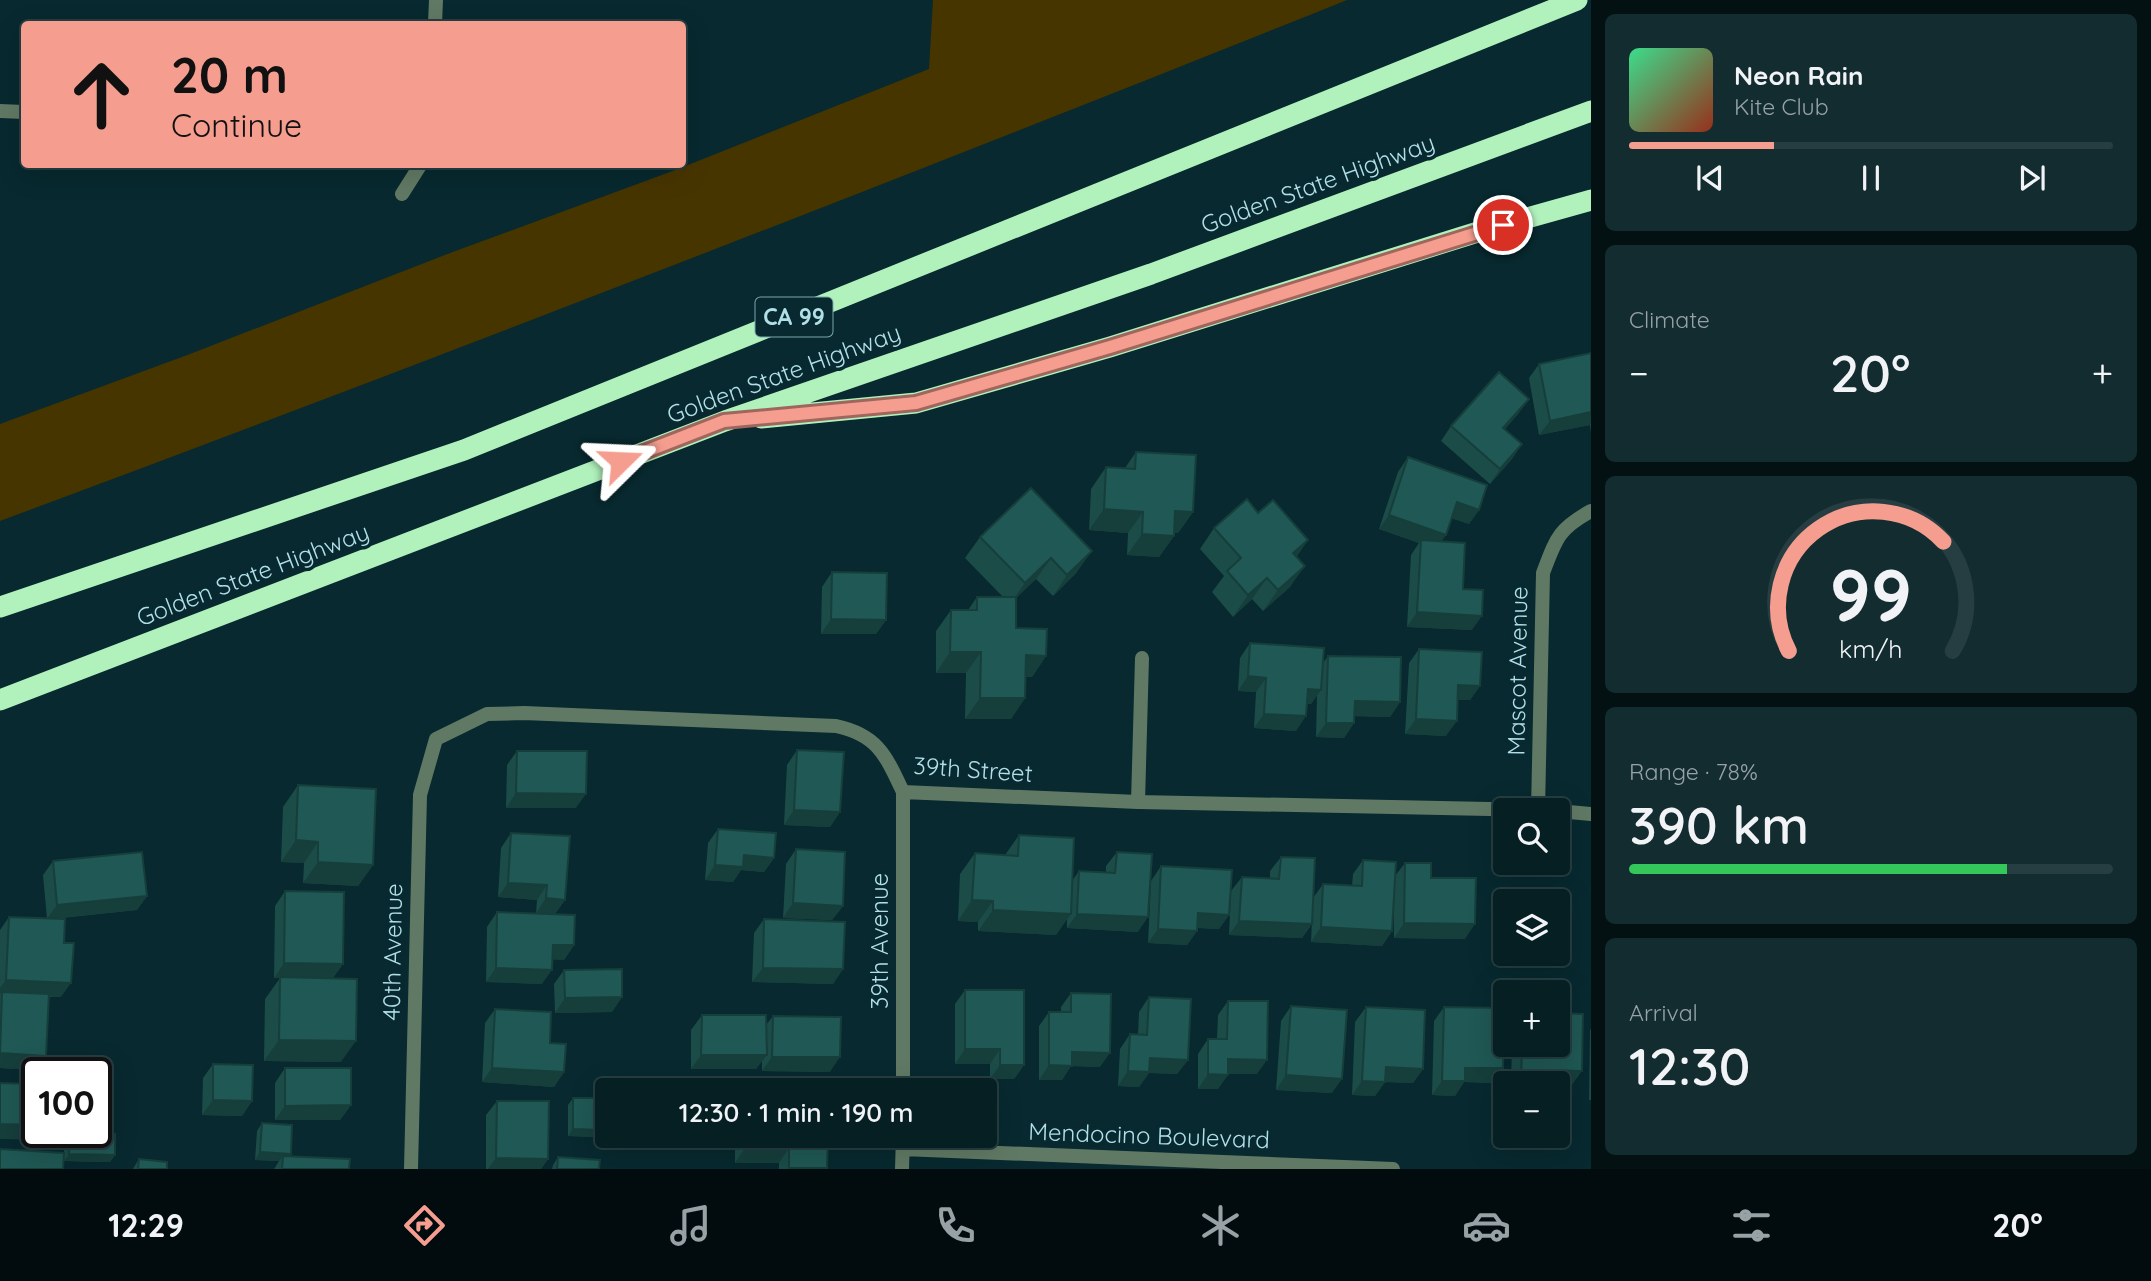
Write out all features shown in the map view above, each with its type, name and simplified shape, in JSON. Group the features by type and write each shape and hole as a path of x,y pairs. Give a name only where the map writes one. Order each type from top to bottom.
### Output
{"highway":[{"name":"Golden State Highway","path":"0,607 464,450 1577,0"},
{"name":"Golden State Highway","path":"0,701 724,421 1151,274 1591,111"},
{"path":"724,421 916,403 1110,347 1481,231 1591,200"}],"street":[{"path":"435,21 436,0"},
{"path":"0,111 21,112"},
{"path":"402,194 418,168"},
{"name":"Mascot Avenue","path":"1539,798 1543,573 1556,537 1572,521 1591,511"},
{"path":"1138,802 1142,658"},
{"name":"39th Street","path":"436,739 488,714 512,713 836,726 853,729 874,743 889,763 903,792 1138,802 1493,809"},
{"name":"40th Avenue","path":"411,1169 420,795 436,739"},
{"name":"39th Avenue","path":"903,792 903,1078"},
{"path":"1570,812 1591,814"},
{"name":"Mendocino Boulevard","path":"997,1147 1393,1169"},
{"path":"902,1169 903,1148"}],"shaded area":[{"path":"933,0 1347,0 675,265 0,521 0,424 450,253 686,168 929,69"}],"building":[{"path":"1591,353 1591,412 1550,421 1539,364"},
{"path":"1499,372 1529,399 1503,428 1522,444 1500,469 1451,426"},
{"path":"1136,452 1196,455 1193,512 1175,511 1174,536 1142,534 1143,512 1104,509 1106,467 1135,469"},
{"path":"1408,457 1487,485 1479,510 1457,502 1446,535 1389,515"},
{"path":"1031,488 1092,551 1067,575 1051,558 1025,583 980,537"},
{"path":"1247,499 1258,513 1273,500 1308,540 1293,553 1305,566 1278,590 1267,578 1248,595 1227,571 1241,558 1214,528"},
{"path":"1421,540 1465,543 1463,589 1483,590 1482,616 1417,612"},
{"path":"832,572 887,573 886,620 831,619"},
{"path":"977,597 1016,597 1016,628 1047,629 1046,656 1026,655 1025,698 980,698 981,652 950,652 951,610 977,610"},
{"path":"1250,643 1324,648 1321,690 1308,689 1306,716 1264,714 1266,678 1248,676"},
{"path":"1419,649 1482,652 1480,686 1458,685 1457,721 1416,719"},
{"path":"1328,656 1401,657 1400,702 1355,701 1354,723 1326,723"},
{"path":"797,750 844,752 840,812 794,810"},
{"path":"517,751 587,751 586,794 516,793"},
{"path":"298,785 376,789 373,865 318,862 318,842 296,840"},
{"path":"718,829 776,833 774,858 744,855 743,867 715,865"},
{"path":"511,833 570,836 565,900 546,898 547,885 508,883"},
{"path":"1019,835 1074,838 1071,914 993,910 993,901 972,900 975,853 1018,856"},
{"path":"796,849 845,852 843,906 793,903"},
{"path":"142,852 147,896 57,905 53,861"},
{"path":"1117,852 1152,854 1148,917 1077,914 1079,871 1115,873"},
{"path":"1281,857 1315,858 1312,924 1239,921 1242,877 1279,879"},
{"path":"1363,860 1396,862 1392,931 1321,927 1323,884 1362,886"},
{"path":"1405,863 1431,863 1431,878 1476,878 1475,924 1404,923"},
{"path":"1161,866 1232,870 1229,915 1198,913 1197,931 1158,929"},
{"path":"285,891 344,892 343,964 284,963"},
{"path":"497,912 575,915 574,945 553,945 552,970 496,968"},
{"path":"9,917 65,919 64,943 74,943 71,983 6,980"},
{"path":"764,919 845,922 843,969 763,968"},
{"path":"622,969 622,997 565,998 564,970"},
{"path":"280,977 357,979 356,1041 279,1040"},
{"path":"965,990 1024,990 1024,1065 1000,1065 1000,1049 965,1049"},
{"path":"2,992 49,994 46,1056 0,1053"},
{"path":"1071,993 1111,994 1110,1053 1072,1052 1072,1066 1049,1065 1049,1012 1071,1012"},
{"path":"1149,997 1191,999 1188,1060 1150,1058 1149,1072 1128,1071 1130,1034 1147,1035"},
{"path":"1228,1001 1268,1001 1267,1060 1228,1059 1228,1075 1208,1074 1208,1039 1227,1039"},
{"path":"1291,1006 1347,1010 1342,1079 1286,1075"},
{"path":"1366,1007 1425,1010 1423,1069 1386,1067 1385,1082 1362,1081"},
{"path":"1444,1007 1493,1008 1493,1057 1503,1057 1503,1068 1465,1068 1465,1081 1442,1081"},
{"path":"495,1009 551,1012 550,1043 566,1044 564,1072 492,1068"},
{"path":"1570,1013 1583,1014 1582,1071 1521,1071 1522,1057 1570,1057"},
{"path":"702,1015 766,1015 767,1055 701,1055"},
{"path":"773,1016 841,1017 840,1057 772,1057"},
{"path":"213,1064 253,1065 252,1101 213,1100"},
{"path":"285,1068 351,1068 351,1105 285,1106"},
{"path":"0,1083 21,1084 21,1125 0,1124"},
{"path":"573,1098 595,1098 595,1130 573,1129"},
{"path":"497,1101 549,1101 548,1159 496,1158"},
{"path":"262,1123 292,1125 291,1154 260,1152"},
{"path":"112,1134 115,1134 115,1155 69,1154 69,1148 112,1148"},
{"path":"789,1148 828,1148 827,1168 789,1168"},
{"path":"0,1149 64,1153 63,1169 0,1169"},
{"path":"283,1156 350,1159 349,1169 282,1169"},
{"path":"558,1157 600,1160 599,1169 557,1169"},
{"path":"139,1159 167,1162 167,1169 138,1169"}],"route":[{"path":"621,461 724,421 916,403 1110,347 1503,225"}]}
